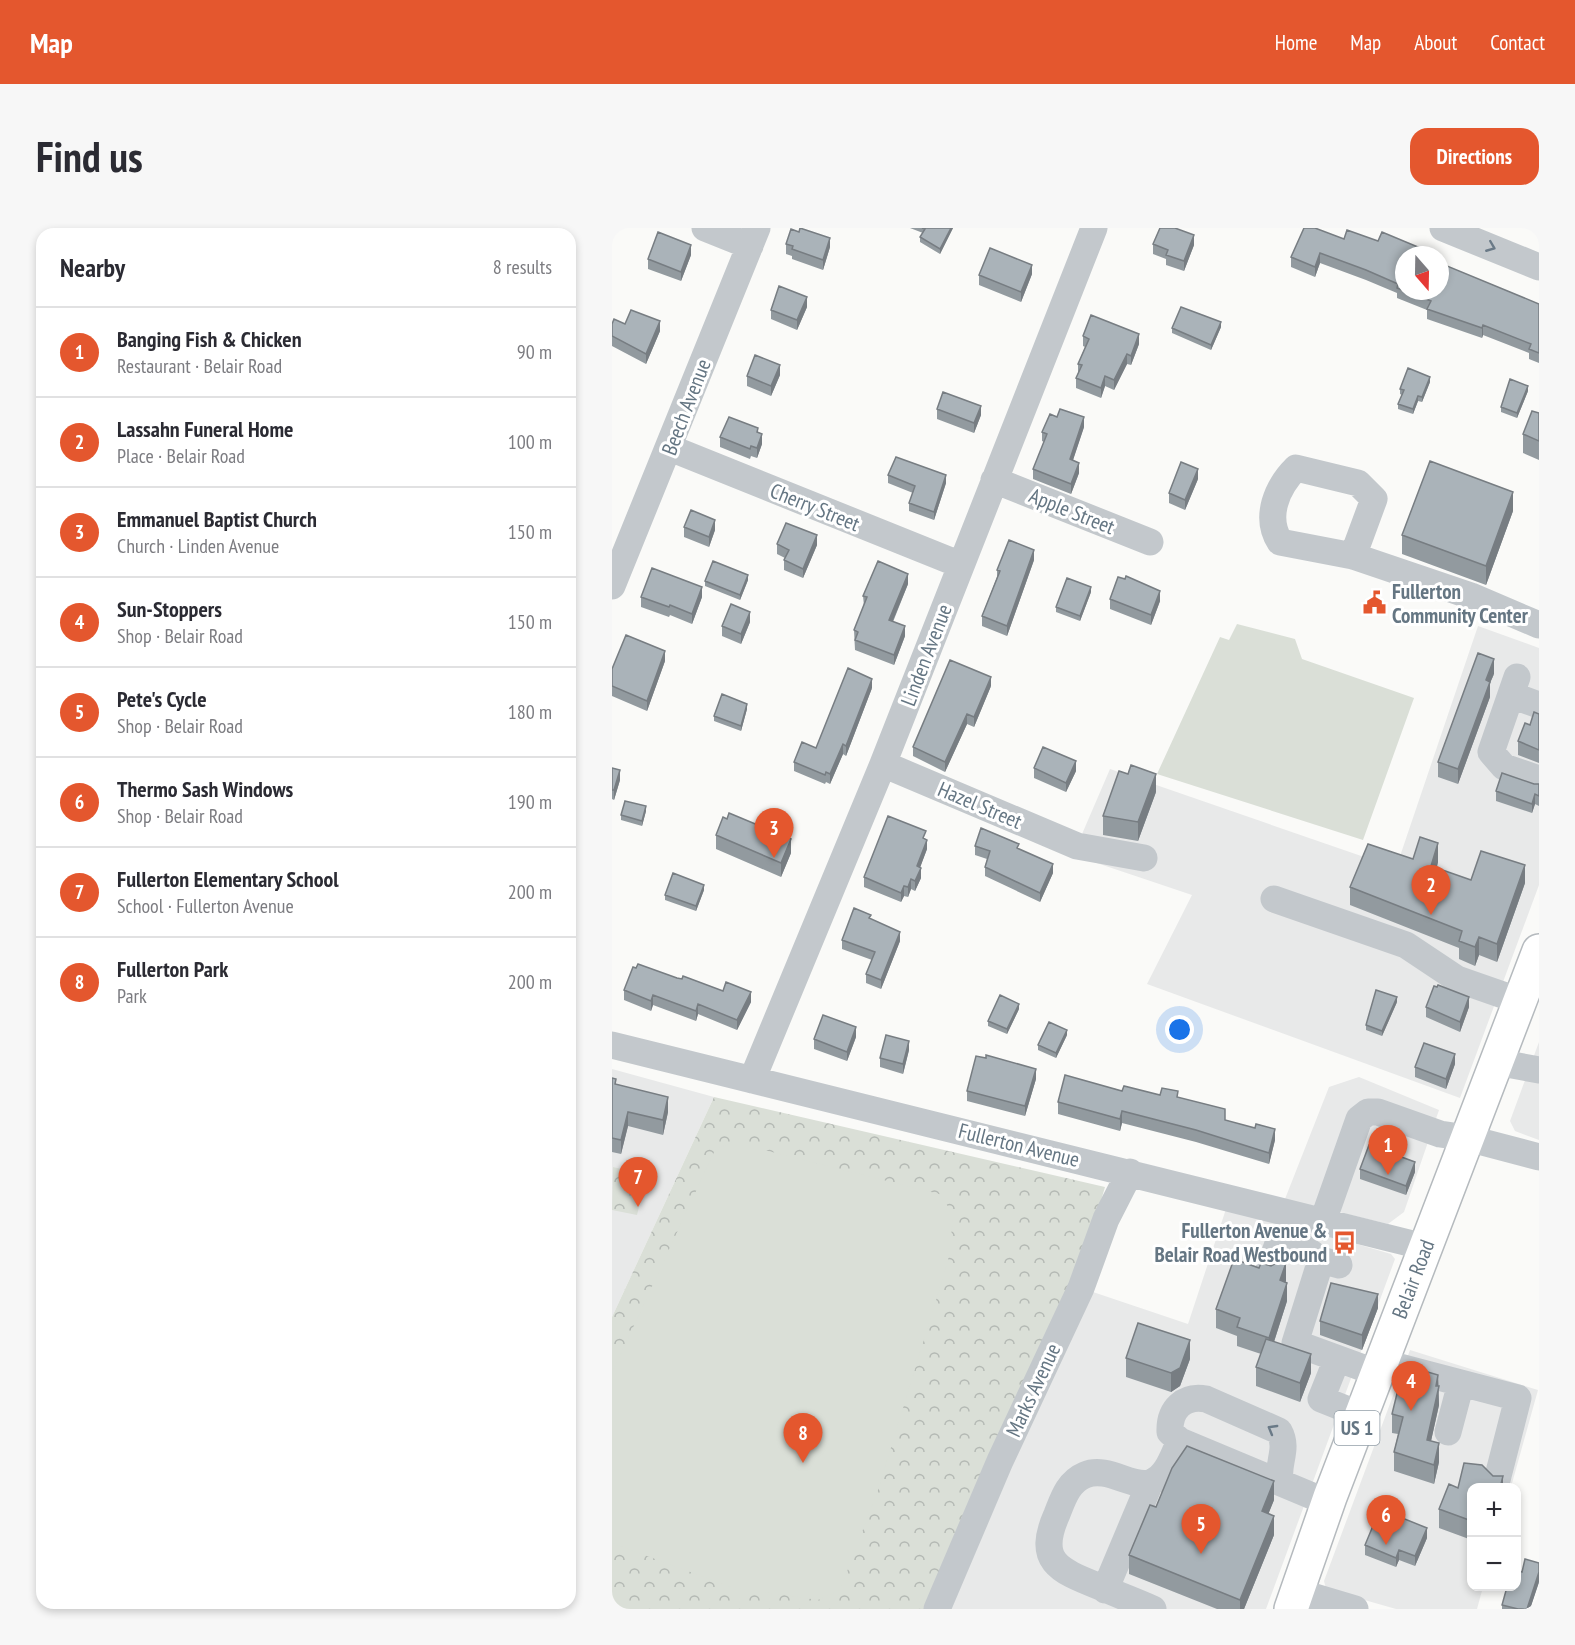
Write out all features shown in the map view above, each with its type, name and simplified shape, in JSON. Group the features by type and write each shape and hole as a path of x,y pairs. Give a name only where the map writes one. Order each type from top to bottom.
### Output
{"main road":[{"name":"Belair Road","path":"1294,1600 1361,1415 1539,951"}],"street":[{"path":"705,228 754,237"},
{"name":"Linden Avenue","path":"752,1080 883,764 1094,228"},
{"path":"1443,228 1539,267"},
{"name":"Beech Avenue","path":"612,586 623,527 670,448 754,237"},
{"name":"Cherry Street","path":"670,448 961,565"},
{"name":"Apple Street","path":"994,480 1150,542"},
{"path":"1353,556 1471,596 1539,625"},
{"path":"1539,705 1514,686 1491,752 1504,767 1539,779"},
{"name":"Hazel Street","path":"883,764 1077,846 1144,858"},
{"path":"1274,899 1406,945 1457,979 1520,1001"},
{"name":"Fullerton Avenue","path":"612,1045 1425,1247"},
{"path":"1496,1062 1539,1070"},
{"path":"1297,1243 1314,1219 1359,1119 1368,1112 1378,1112 1440,1134 1467,1138 1539,1157"},
{"name":"Marks Avenue","path":"938,1609 1000,1461 1081,1288 1106,1219 1130,1172"},
{"path":"1269,1269 1280,1238 1297,1243 1330,1263 1295,1343 1337,1359 1461,1383 1518,1398 1497,1480"},
{"path":"1337,1359 1321,1399 1361,1415"},
{"path":"1448,1432 1461,1383"},
{"path":"1280,1480 1278,1471 1284,1450 1284,1440 1279,1431 1206,1399 1196,1397 1186,1400 1175,1408 1169,1419 1170,1432 1180,1441 1280,1480 1329,1503"},
{"path":"1105,1590 1150,1483 1162,1475 1180,1441"},
{"path":"1150,1483 1138,1483 1109,1473 1086,1474 1069,1487 1048,1534 1050,1556 1064,1572 1153,1609"},
{"path":"1294,1600 1355,1609"}],"shaded area":[{"path":"1478,626 1539,648 1539,885 1460,1098 1147,984 1192,895 1073,855 1110,769 1396,868"},
{"path":"1539,1042 1539,1140 1515,1131 1510,1121"},
{"path":"612,1069 714,1097 612,1317"},
{"path":"1359,1077 1439,1110 1404,1212 1388,1224 1285,1199 1329,1087"},
{"path":"1227,1206 1391,1254 1395,1259 1266,1609 951,1609 1087,1290 1188,1324"},
{"path":"1410,1350 1538,1390 1512,1483 1467,1483 1467,1591 1482,1591 1477,1609 1396,1609 1326,1589 1324,1581"}],"green space":[{"path":"1237,624 1295,639 1302,659 1414,698 1363,840 1157,774 1220,637 1229,640"},
{"path":"714,1097 1105,1187 1076,1285 927,1609 612,1609 612,1317"},
{"path":"732,1142 943,1195 953,1220 948,1261 878,1490 840,1590 818,1600 731,1587 612,1543 612,1373 715,1150"},
{"path":"613,1167 647,1175 637,1215 612,1210"}],"building":[{"path":"800,228 830,238 823,260 792,249 793,246 786,244 791,229 799,232"},
{"path":"922,228 951,228 940,249 920,237 925,229"},
{"path":"1160,228 1175,228 1194,235 1184,261 1166,255 1168,250 1153,244"},
{"path":"1304,228 1315,228 1344,239 1347,230 1378,241 1382,232 1415,246 1395,246 1395,283 1320,253 1315,267 1291,257"},
{"path":"658,232 691,245 681,272 648,259"},
{"path":"990,248 1032,265 1021,292 979,275"},
{"path":"1449,267 1539,304 1539,353 1529,349 1531,344 1483,325 1482,328 1427,309 1431,301 1428,300 1449,300"},
{"path":"779,286 807,297 797,320 771,310"},
{"path":"1181,307 1221,322 1211,345 1172,328"},
{"path":"631,310 660,321 646,354 612,336 614,319 625,324"},
{"path":"1091,315 1139,334 1131,356 1127,354 1114,380 1105,376 1101,388 1076,378 1082,365 1078,364 1089,339 1083,336"},
{"path":"755,355 780,365 771,386 747,376"},
{"path":"1408,368 1430,377 1422,397 1418,396 1413,409 1398,404 1404,390 1400,389"},
{"path":"1510,379 1528,386 1517,413 1501,407"},
{"path":"943,392 981,406 974,423 937,409"},
{"path":"1060,409 1084,417 1070,459 1079,463 1071,484 1033,469 1047,434 1042,432 1050,414 1057,417"},
{"path":"1532,411 1539,413 1539,441 1523,434"},
{"path":"729,417 758,428 757,432 762,434 757,448 751,446 750,449 720,437"},
{"path":"896,457 946,475 934,512 909,503 915,486 888,475"},
{"path":"1430,461 1513,492 1486,566 1402,535"},
{"path":"1181,462 1198,469 1185,500 1169,493"},
{"path":"691,510 715,520 709,537 684,527"},
{"path":"786,523 817,535 803,569 784,560 789,550 777,544"},
{"path":"1009,540 1034,550 1007,626 982,616 1000,571 997,570"},
{"path":"713,561 748,575 740,595 705,581"},
{"path":"878,561 908,574 889,620 905,626 894,655 855,640 858,632 854,630 867,597 863,596"},
{"path":"652,568 702,587 692,614 641,597"},
{"path":"1126,576 1160,591 1151,615 1110,599 1118,577 1125,579"},
{"path":"1067,578 1091,587 1080,616 1056,607"},
{"path":"731,604 750,612 741,634 722,626"},
{"path":"626,635 665,651 647,701 612,686 612,669"},
{"path":"1478,653 1494,659 1486,680 1490,682 1458,769 1438,762"},
{"path":"950,660 991,677 974,717 967,714 945,762 913,747"},
{"path":"848,668 872,679 846,746 843,744 830,774 826,772 825,775 794,762 802,742 816,748"},
{"path":"722,694 747,704 741,726 714,716"},
{"path":"1534,712 1539,714 1539,750 1518,741 1525,723 1530,725"},
{"path":"1043,747 1076,761 1066,783 1034,768"},
{"path":"1131,765 1156,774 1138,822 1103,816 1119,771 1128,774"},
{"path":"612,768 620,770 614,790 612,790"},
{"path":"1502,773 1539,784 1539,796 1535,794 1532,804 1496,791"},
{"path":"625,801 646,806 642,821 621,815"},
{"path":"729,813 791,839 781,863 716,835 723,817 727,819"},
{"path":"888,816 926,831 923,838 927,840 917,866 921,868 915,881 911,879 908,887 904,886 901,893 864,877"},
{"path":"981,828 1019,844 1017,848 1053,864 1040,893 985,867 990,851 975,846"},
{"path":"1420,837 1438,843 1431,866 1471,880 1481,851 1525,865 1497,944 1479,937 1475,947 1459,941 1462,931 1350,887 1368,844 1413,859"},
{"path":"673,873 704,885 696,906 665,895"},
{"path":"854,908 871,915 869,918 900,932 881,980 866,974 875,952 842,940"},
{"path":"638,964 677,978 682,979 683,976 723,991 726,982 751,992 737,1020 698,1004 696,1011 653,995 651,1001 624,990 633,967 636,968"},
{"path":"1438,985 1469,997 1460,1022 1426,1007 1434,986"},
{"path":"1376,990 1397,997 1382,1031 1366,1025"},
{"path":"1000,995 1019,1004 1007,1029 988,1021"},
{"path":"823,1015 856,1027 847,1052 814,1039"},
{"path":"1049,1022 1067,1030 1056,1053 1038,1045"},
{"path":"886,1035 909,1041 903,1064 880,1058"},
{"path":"1424,1043 1455,1054 1446,1079 1415,1067"},
{"path":"986,1055 1036,1069 1025,1106 967,1091 976,1056 986,1058"},
{"path":"1065,1075 1122,1091 1124,1086 1160,1095 1162,1088 1178,1091 1177,1097 1225,1109 1225,1120 1255,1128 1256,1124 1275,1129 1269,1153 1196,1130 1122,1111 1120,1119 1058,1102"},
{"path":"612,1078 616,1079 615,1084 668,1097 663,1120 628,1112 621,1140 612,1138"},
{"path":"1369,1145 1415,1162 1406,1186 1360,1169"},
{"path":"1234,1259 1259,1268 1261,1263 1271,1266 1280,1261 1286,1263 1280,1280 1287,1283 1269,1338 1237,1327 1240,1318 1216,1309"},
{"path":"1331,1283 1378,1294 1362,1335 1320,1321"},
{"path":"1138,1323 1190,1340 1180,1368 1171,1373 1126,1358"},
{"path":"1266,1339 1311,1354 1300,1383 1256,1367"},
{"path":"1404,1365 1438,1375 1436,1386 1439,1386 1427,1440 1439,1443 1434,1465 1394,1452 1403,1417 1392,1414"},
{"path":"1187,1446 1274,1481 1262,1511 1274,1516 1240,1600 1129,1555 1150,1505 1156,1507 1172,1468"},
{"path":"1464,1463 1482,1465 1493,1476 1503,1476 1501,1483 1467,1483 1467,1519 1439,1509 1449,1484 1458,1488"},
{"path":"1380,1509 1427,1528 1415,1556 1399,1550 1396,1558 1365,1545"},
{"path":"1525,1559 1539,1563 1539,1572 1527,1609 1502,1605 1506,1591 1521,1591"}],"place":[{"name":"Fullerton Community Center","path":"1374,603"},
{"name":"Emmanuel Baptist Church","path":"774,858"},
{"name":"Lassahn Funeral Home","path":"1431,915"},
{"name":"Banging Fish & Chicken","path":"1388,1175"},
{"name":"Fullerton Elementary School","path":"638,1207"},
{"name":"Fullerton Avenue & Belair Road Westbound","path":"1345,1242"},
{"name":"Sun-Stoppers","path":"1411,1411"},
{"name":"Fullerton Park","path":"803,1463"},
{"name":"Thermo Sash Windows","path":"1386,1545"},
{"name":"Pete's Cycle","path":"1201,1554"}]}
